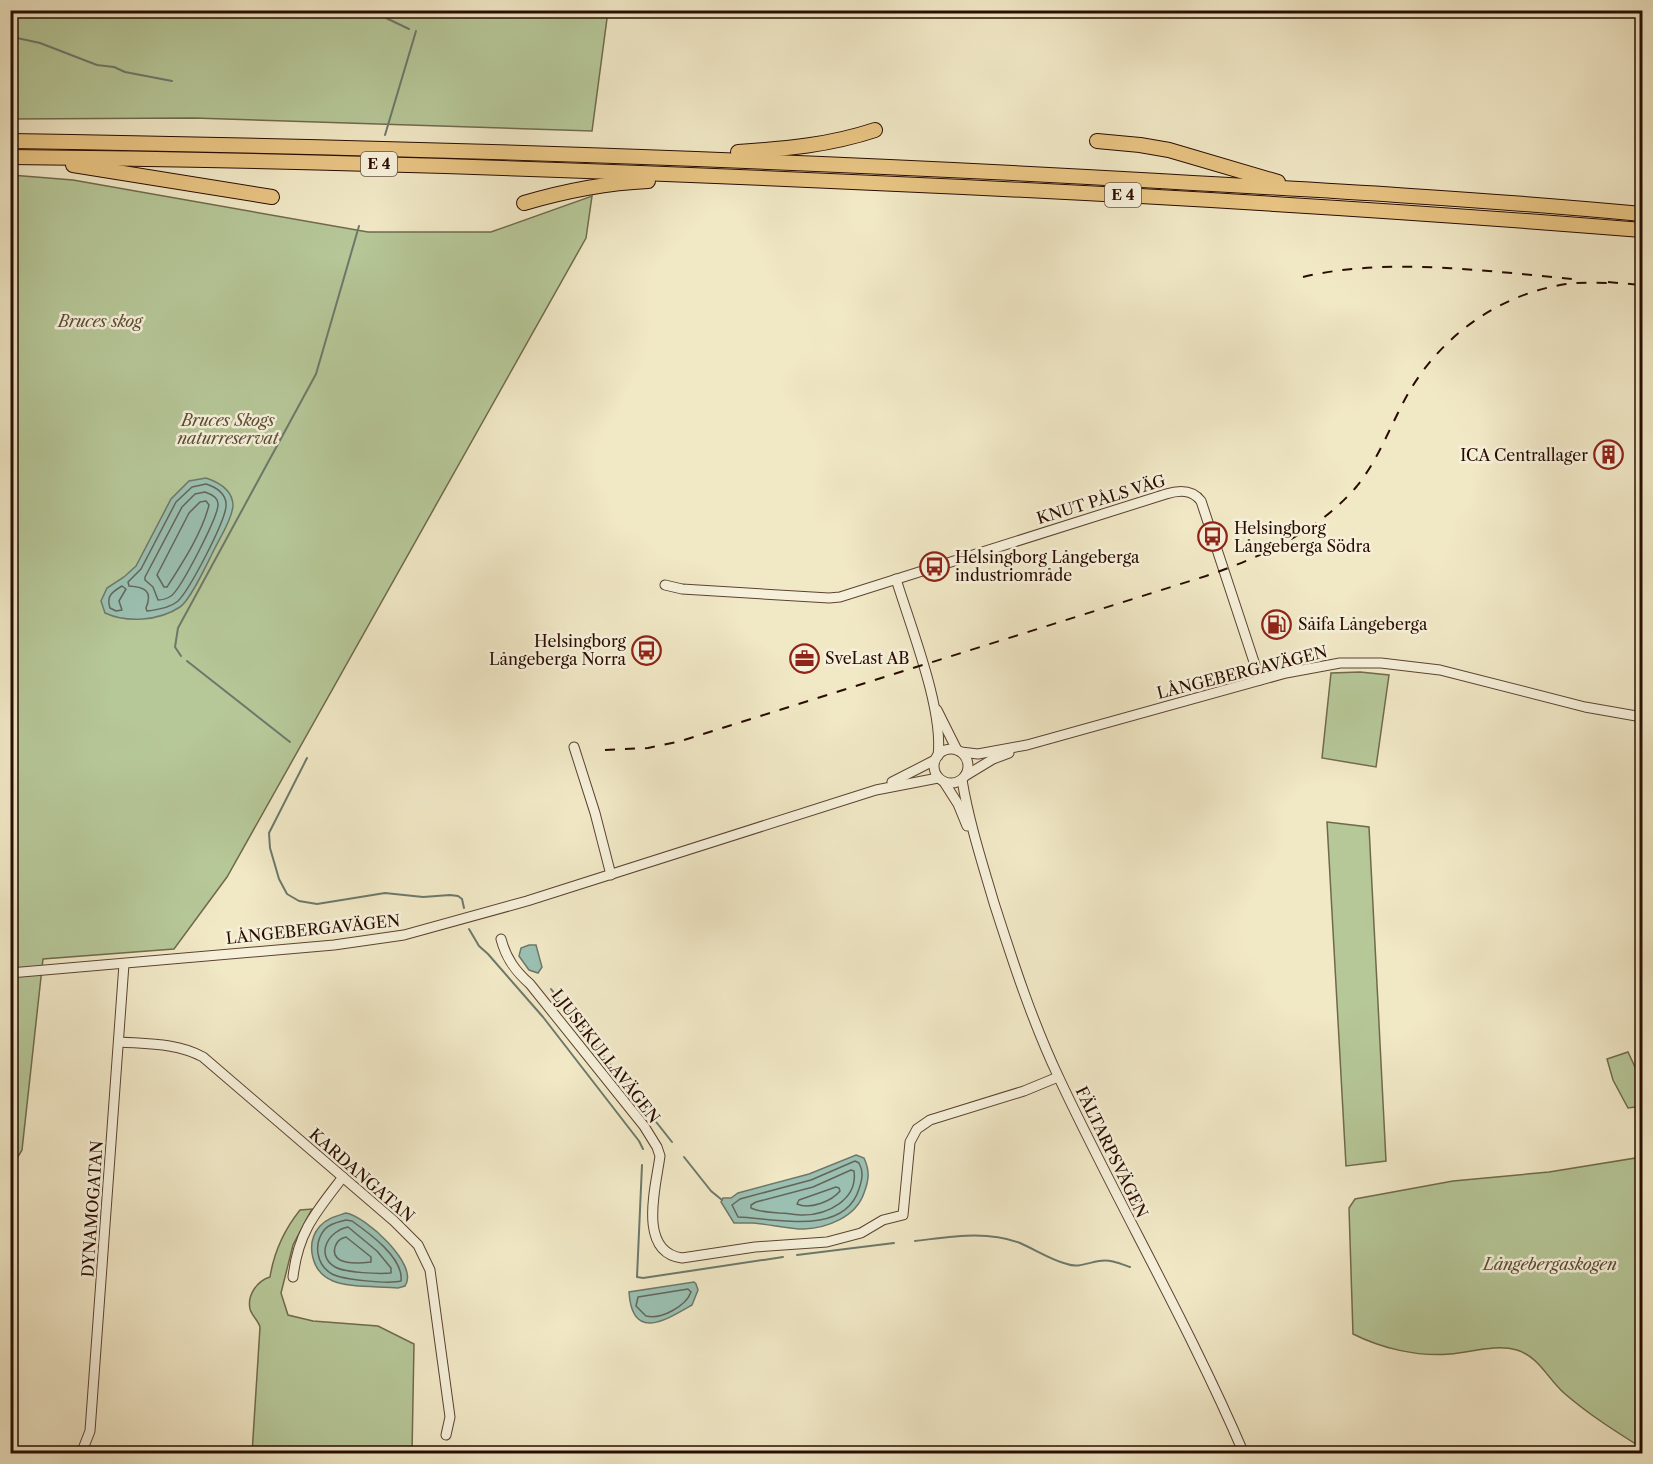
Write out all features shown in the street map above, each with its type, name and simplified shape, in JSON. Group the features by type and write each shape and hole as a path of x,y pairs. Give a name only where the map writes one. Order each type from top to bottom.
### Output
{"highway":[{"path":"655,157 790,149 833,142 875,130"},
{"name":"E 4","path":"10,141 293,145 655,157 1016,173 1303,189 1642,214"},
{"path":"1097,141 1169,150 1303,189"},
{"path":"14,157 272,197"},
{"name":"E 4","path":"14,157 383,164 748,177 1261,203 1642,230"},
{"path":"524,203 565,191 623,182 748,177"}],"street":[{"name":"KNUT PÅLS VÄG","path":"665,585 682,589 829,598 848,594 1171,492 1188,492 1197,496 1201,501 1260,680"},
{"path":"896,579 932,700 939,743 934,767 941,780 952,784 964,778 968,763 959,751 932,700"},
{"name":"LÅNGEBERGAVÄGEN","path":"959,751 978,754 1027,745 1260,680 1334,664 1409,665 1447,672 1585,707 1642,717"},
{"name":"LÅNGEBERGAVÄGEN","path":"964,778 993,759 1027,745"},
{"path":"574,747 595,813 611,875"},
{"path":"936,758 948,749 959,751"},
{"name":"LÅNGEBERGAVÄGEN","path":"876,790 936,758"},
{"name":"FÄLTARPSVÄGEN","path":"964,778 979,853"},
{"name":"LÅNGEBERGAVÄGEN","path":"10,973 383,939 443,925 611,875 876,790 941,780"},
{"name":"FÄLTARPSVÄGEN","path":"941,780 958,804 979,853 1022,987 1058,1077 1206,1372 1244,1454"},
{"name":"LJUSEKULLAVÄGEN","path":"501,939 505,954 517,972 530,984 616,1090 657,1147 660,1156 653,1229 660,1245 673,1257 682,1258 755,1247 827,1242 861,1233 884,1220 903,1215 910,1142 919,1126 934,1118 983,1104 1058,1077"},
{"name":"DYNAMOGATAN","path":"81,1454 90,1431 124,964"},
{"name":"KARDANGATAN","path":"120,1042 176,1046 192,1050 203,1057 343,1177 418,1245 429,1270 450,1416 446,1435"},
{"path":"293,1277 299,1244 312,1217 343,1177"}],"green space":[{"path":"10,11 608,11 592,131 194,118 11,119"},
{"name":"Bruces Skogs naturreservat","path":"11,175 73,180 368,232 491,232 592,196 586,238 227,877 174,949 43,959 22,1150 11,1168"},
{"path":"1360,672 1389,675 1376,767 1322,758 1331,673"},
{"path":"1327,822 1369,827 1386,1161 1346,1166"},
{"path":"1628,1052 1642,1082 1642,1106 1628,1108 1613,1080 1607,1059"},
{"name":"Långebergaskogen","path":"1642,1157 1642,1448 1564,1393 1525,1353 1509,1348 1492,1348 1438,1355 1412,1353 1387,1347 1353,1334 1349,1208 1355,1199 1453,1181 1549,1172"},
{"path":"312,1209 293,1245 281,1293 288,1315 313,1321 378,1326 414,1344 412,1453 252,1454 260,1327 250,1309 250,1299 257,1285 270,1277 277,1250 294,1218 300,1210"}],"water":[{"path":"206,478 220,484 228,491 233,506 226,527 189,597 172,612 153,618 123,618 105,613 101,601 107,588 136,566 171,499 189,481"},
{"path":"536,945 542,967 538,973 529,970 519,956 521,948"},
{"path":"856,1155 864,1158 868,1180 860,1201 848,1215 840,1220 804,1229 734,1223 721,1202 723,1198 731,1198 738,1193 809,1174"},
{"path":"346,1213 355,1216 377,1232 398,1254 408,1277 405,1286 398,1288 348,1285 333,1281 320,1271 313,1256 315,1233 326,1221"},
{"path":"694,1282 698,1290 692,1305 661,1321 652,1323 643,1322 636,1317 629,1292"}],"waterway":[{"path":"381,10 386,18 409,29"},
{"path":"385,135 416,31"},
{"path":"17,38 40,43 97,65 172,81"},
{"path":"181,656 175,647 178,628 316,374 359,226"},
{"path":"187,661 290,742"},
{"path":"307,758 269,833 270,848 279,879 287,894 299,901 317,904 385,893 423,897 450,895 462,899 464,908"},
{"path":"469,929 479,946 543,1017 643,1149"},
{"path":"551,989 672,1142"},
{"path":"684,1157 711,1191 722,1200"},
{"path":"642,1165 637,1277 643,1278 783,1257"},
{"path":"915,1241 955,1236 994,1237 1020,1243 1071,1265 1107,1261 1130,1267"},
{"path":"797,1255 894,1243"}],"railway":[{"path":"1303,277 1335,271 1402,267 1471,270 1572,279"},
{"path":"1608,282 1642,285"},
{"path":"605,750 648,748 681,741 1206,576 1268,551 1307,530 1325,517 1357,486 1373,463 1412,387 1441,349 1459,333 1498,306 1542,289 1572,283 1616,283"}],"place":[{"name":"ICA Centrallager","path":"1609,455"},
{"name":"Helsingborg Långeberga Södra","path":"1213,537"},
{"name":"Helsingborg Långeberga industriområde","path":"934,566"},
{"name":"Såifa Långeberga","path":"1277,624"},
{"name":"Helsingborg Långeberga Norra","path":"647,650"},
{"name":"SveLast AB","path":"804,658"}],"park label":[{"name":"Bruces skog","path":"100,321"}]}
